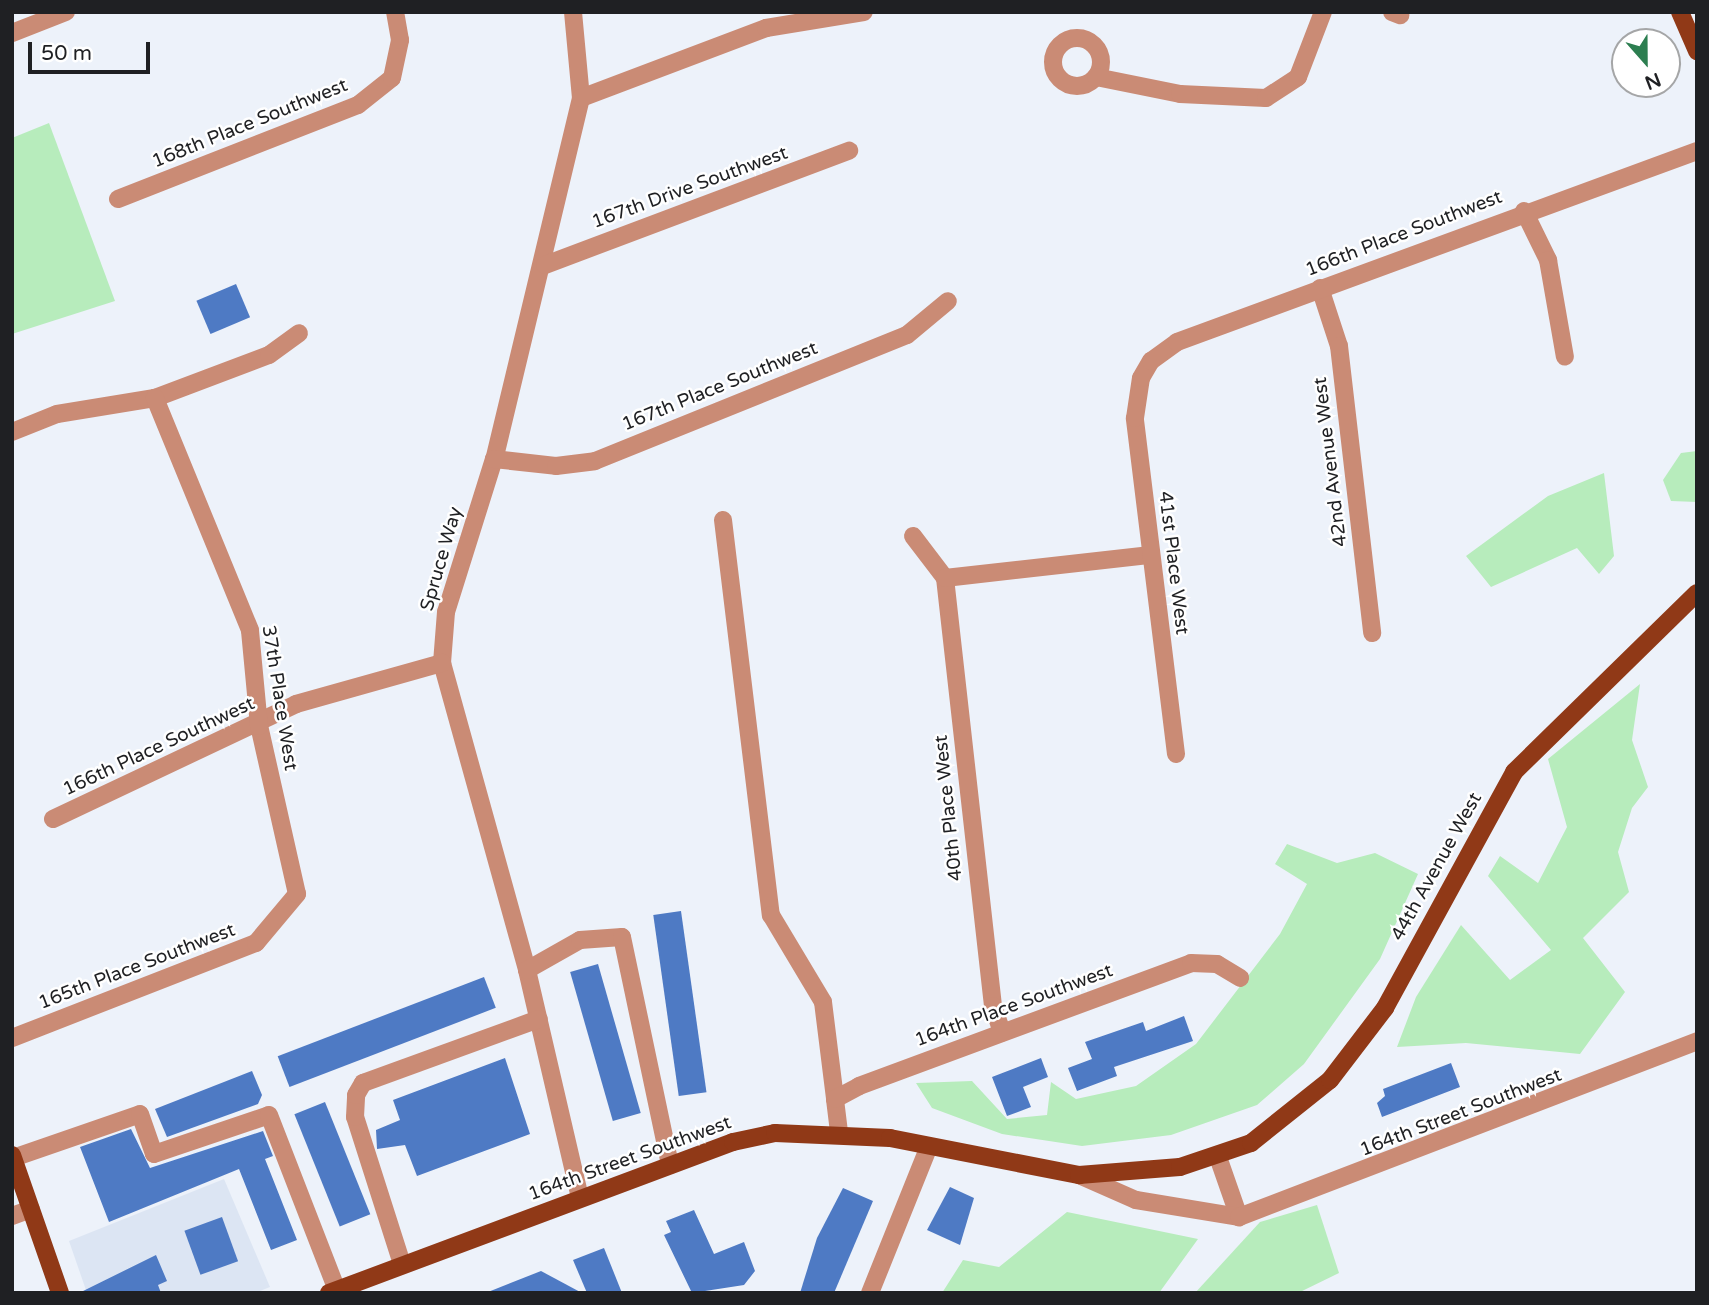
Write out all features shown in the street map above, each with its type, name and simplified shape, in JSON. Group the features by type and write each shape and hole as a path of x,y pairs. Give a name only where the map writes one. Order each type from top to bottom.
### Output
{"main road":[{"path":"1679,12 1697,51"},
{"name":"44th Avenue West","path":"1079,1175 1149,1172 1218,1157 1291,1116 1330,1080 1385,1008 1514,772 1697,593"},
{"name":"164th Street Southwest","path":"333,1291 580,1197 670,1165 775,1133 839,1132 1079,1175"},
{"path":"13,1157 60,1293"}],"street":[{"path":"12,33 66,12"},
{"name":"168th Place Southwest","path":"118,199 358,105 392,78 400,40 395,12"},
{"name":"Spruce Way","path":"573,12 581,98 545,265 494,459 446,612 442,663 527,970 580,1197"},
{"path":"581,98 766,28 864,12"},
{"path":"1096,77 1180,94 1266,98 1298,77 1323,12"},
{"name":"166th Place Southwest","path":"1141,377 1177,342 1524,211 1697,151"},
{"name":"167th Drive Southwest","path":"545,265 849,152"},
{"path":"1524,211 1548,260 1565,357"},
{"name":"42nd Avenue West","path":"1320,288 1339,346 1372,633"},
{"name":"167th Place Southwest","path":"494,459 556,466 595,461 907,335 948,301"},
{"path":"12,432 57,414 155,398 269,355 299,333"},
{"name":"41st Place West","path":"1141,377 1135,418 1176,754"},
{"name":"37th Place West","path":"155,398 250,630 259,726 297,894"},
{"path":"723,520 771,915 823,1002 839,1132"},
{"path":"913,536 946,578 1151,555"},
{"name":"40th Place West","path":"946,578 993,1006 1002,1032"},
{"name":"166th Place Southwest","path":"53,819 259,726 296,704 442,663"},
{"name":"165th Place Southwest","path":"12,1038 256,943 297,894"},
{"path":"527,970 580,940 622,937 670,1165"},
{"name":"164th Place Southwest","path":"835,1099 1002,1032 1191,963 1217,964 1240,978"},
{"path":"402,1264 355,1117 356,1095 363,1083 539,1019"},
{"name":"164th Street Southwest","path":"1238,1217 1697,1041"},
{"path":"13,1157 140,1114 154,1154 269,1115 333,1291"},
{"path":"870,1293 929,1146"},
{"path":"1079,1175 1136,1200 1238,1217 1218,1157"},
{"path":"12,1216 31,1209"}],"shaded area":[{"path":"224,1179 270,1287 255,1293 87,1293 69,1241"}],"green space":[{"path":"49,123 115,301 12,334 12,138"},
{"path":"1697,451 1697,502 1671,501 1663,480 1681,453"},
{"path":"1604,473 1614,556 1599,574 1577,548 1491,587 1466,556 1548,496"},
{"path":"1640,684 1632,740 1648,787 1632,808 1618,852 1629,892 1583,938 1625,992 1580,1054 1466,1043 1397,1047 1416,997 1461,925 1510,980 1551,950 1488,876 1500,856 1538,883 1567,827 1548,759"},
{"path":"1287,844 1337,863 1375,853 1418,874 1380,959 1304,1064 1257,1105 1171,1135 1082,1146 1002,1134 932,1108 916,1083 972,1081 1007,1119 1047,1115 1051,1082 1076,1099 1136,1086 1196,1044 1280,934 1307,884 1275,864"},
{"path":"1317,1205 1339,1273 1298,1293 1195,1293 1260,1222"},
{"path":"1067,1212 1198,1239 1159,1293 942,1293 963,1260 999,1267"}],"building":[{"path":"236,284 250,317 210,334 196,301"},
{"path":"681,911 706,1092 679,1096 653,915"},
{"path":"598,964 641,1113 613,1121 570,972"},
{"path":"484,977 496,1008 290,1087 278,1056"},
{"path":"1184,1016 1193,1041 1114,1067 1117,1076 1077,1091 1068,1068 1092,1059 1085,1042 1143,1022 1146,1031"},
{"path":"505,1058 530,1134 417,1176 405,1145 377,1149 376,1130 400,1120 393,1100"},
{"path":"1041,1058 1048,1077 1023,1087 1031,1107 1007,1116 992,1077"},
{"path":"1451,1063 1460,1087 1382,1117 1377,1103 1385,1096 1383,1089"},
{"path":"252,1071 262,1095 258,1104 167,1137 155,1109"},
{"path":"325,1102 370,1214 340,1227 294,1114"},
{"path":"131,1129 150,1168 263,1131 273,1156 265,1159 297,1240 271,1250 239,1169 109,1222 80,1147"},
{"path":"950,1187 974,1198 960,1245 927,1230"},
{"path":"843,1188 873,1201 834,1293 800,1293 817,1238"},
{"path":"694,1210 714,1254 744,1242 755,1271 744,1285 692,1293 664,1235 671,1232 666,1221"},
{"path":"222,1217 238,1261 200,1275 184,1231"},
{"path":"604,1248 622,1293 587,1293 573,1260"},
{"path":"156,1255 167,1281 158,1285 161,1293 79,1293"},
{"path":"541,1271 582,1293 488,1293 488,1292"}]}
